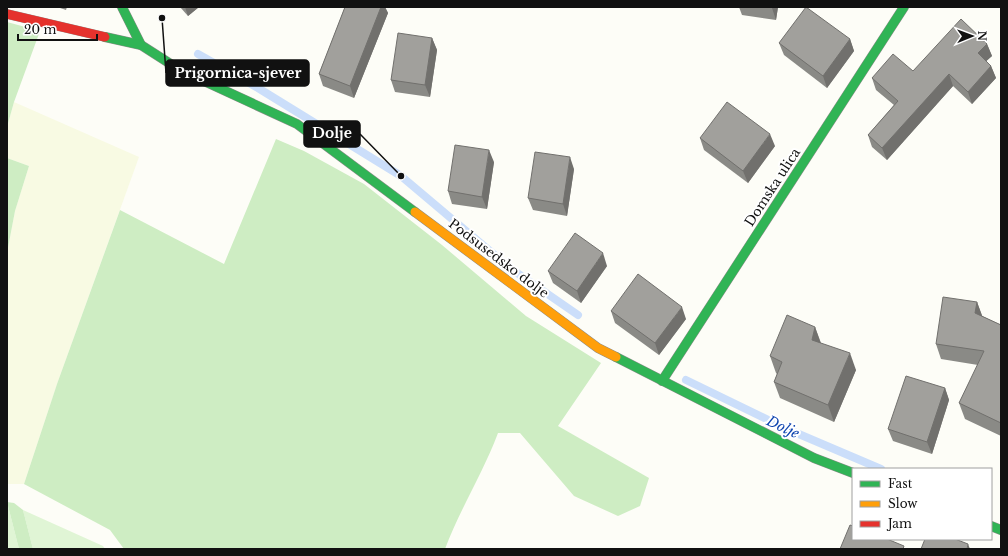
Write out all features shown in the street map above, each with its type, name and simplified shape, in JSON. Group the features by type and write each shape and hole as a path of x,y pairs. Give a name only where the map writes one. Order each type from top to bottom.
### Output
{"street":[{"path":"122,7 141,45"},
{"name":"Domska ulica","path":"662,382 904,7"},
{"path":"7,14 141,45"},
{"name":"Podsusedsko dolje","path":"141,45 180,70 297,124 598,348 662,382 814,458 852,473"}],"green space":[{"path":"7,22 40,31 14,102 7,127"},
{"path":"14,102 139,157 57,384 24,484 7,484 7,253 15,211 29,166 7,158 7,127"},
{"path":"276,139 304,151 364,184 442,245 526,316 601,363 558,426 649,478 640,506 618,516 574,496 520,433 498,433 445,549 124,549 110,530 24,484 57,384 120,210 224,264"},
{"path":"7,158 29,166 15,211 7,253"},
{"path":"7,502 19,549 7,549"},
{"path":"7,502 14,503 23,510 33,549 19,549"},
{"path":"23,510 103,546 105,549 33,549"}],"building":[{"path":"345,7 381,7 350,86 319,74"},
{"path":"806,7 850,39 823,76 779,43"},
{"path":"961,19 987,44 978,53 991,66 968,92 949,74 882,148 868,135 898,101 872,78 893,54 913,71"},
{"path":"398,33 432,38 425,85 391,80"},
{"path":"727,102 770,134 743,171 700,138"},
{"path":"455,145 489,150 482,197 448,191"},
{"path":"535,152 570,157 563,204 528,198"},
{"path":"575,233 603,253 577,291 548,271"},
{"path":"638,274 682,307 655,343 611,311"},
{"path":"943,297 977,302 975,313 1001,325 1001,423 959,403 984,351 936,344"},
{"path":"787,315 815,327 812,340 850,353 828,405 774,382 782,362 770,356"},
{"path":"906,376 945,388 927,442 888,429"},
{"path":"850,525 852,526 852,540 889,540 904,546 903,549 840,549"},
{"path":"925,540 958,540 968,544 967,549 921,549"}],"waterway":[{"name":"Dolje","path":"198,54 258,88 401,176 510,268 578,315"},
{"name":"Dolje","path":"686,380 787,429 879,468"}],"traffic: fast":[{"path":"122,7 141,45"},
{"path":"662,381 904,7"},
{"path":"105,37 141,45 180,70 297,124 415,212"},
{"path":"616,357 814,458 852,473"},
{"path":"992,526 1001,530"}],"traffic: slow":[{"path":"415,212 598,348 616,357"}],"traffic: jam":[{"path":"7,14 105,37"}],"place":[{"name":"Prigornica-sjever","path":"162,18"},
{"name":"Dolje","path":"401,176"}]}
